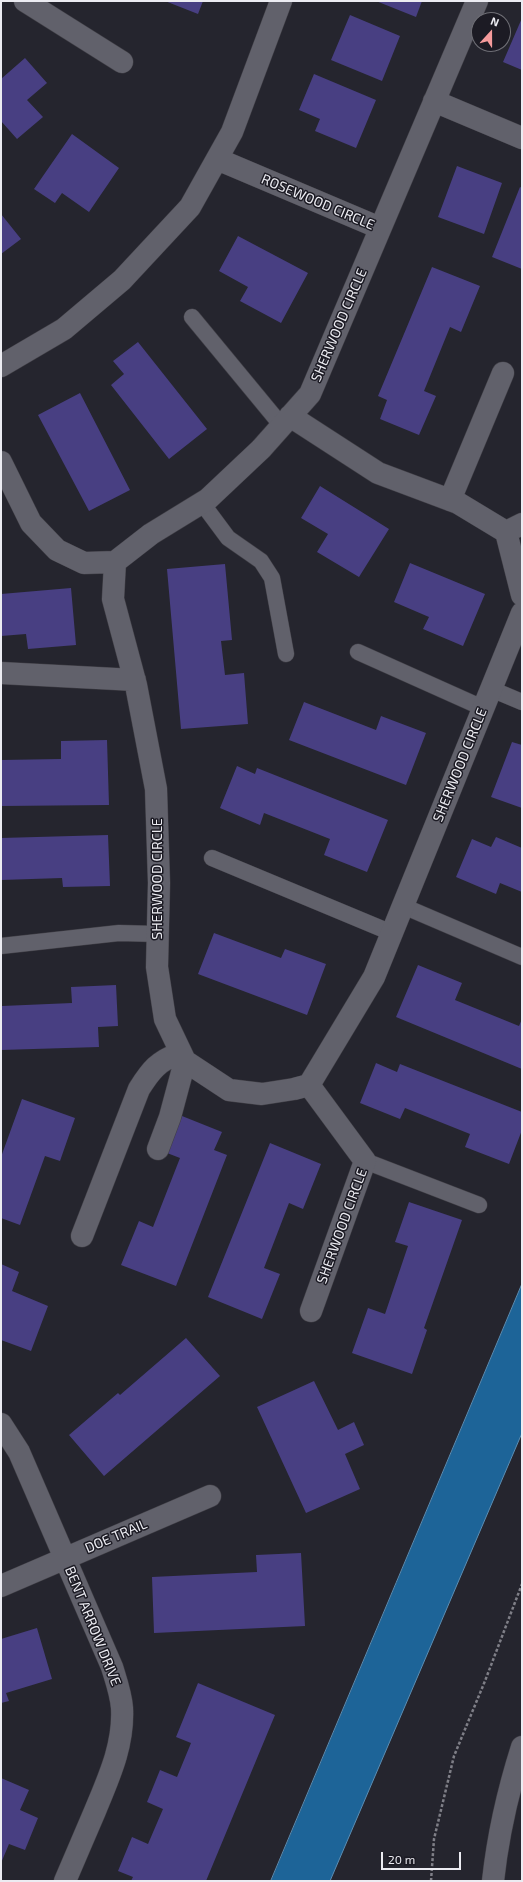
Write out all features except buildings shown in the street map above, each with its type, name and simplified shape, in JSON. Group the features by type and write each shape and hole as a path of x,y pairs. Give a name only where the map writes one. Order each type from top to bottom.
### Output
{"street":[{"path":"26,1 122,62"},
{"path":"1,366 64,329 122,280 190,207 232,132 281,1"},
{"name":"ROSEWOOD CIRCLE","path":"217,159 380,228 477,1"},
{"path":"434,101 522,138"},
{"name":"SHERWOOD CIRCLE","path":"182,1057 165,1019 157,967 159,883 156,789 135,680 114,598 115,562 151,534 202,502 261,449 310,394 380,228"},
{"path":"450,500 503,374"},
{"path":"286,421 378,473 450,500 514,528 522,596"},
{"path":"1,462 31,522 58,550 84,563 115,562"},
{"name":"SHERWOOD CIRCLE","path":"311,1312 365,1161 309,1085 374,977 522,613"},
{"path":"1,673 135,680"},
{"path":"82,1236 139,1089 152,1070 166,1058 182,1057 229,1090 262,1094 309,1085"},
{"path":"158,1150 170,1117 182,1057"},
{"name":"BENT ARROW DRIVE","path":"1,1424 19,1452 66,1558 119,1687 122,1715 118,1751 112,1771 65,1881"},
{"name":"DOE TRAIL","path":"1,1586 210,1496"},
{"path":"493,1881 498,1843 513,1776 522,1747"}],"lane":[{"path":"192,317 286,421"},
{"path":"202,502 228,538 262,561 272,578 286,654"},
{"path":"358,652 487,698 522,702"},
{"path":"212,858 392,932"},
{"path":"403,906 522,957"},
{"path":"1,946 119,933 158,934"},
{"path":"365,1161 478,1205"}],"path":[{"path":"431,1881 434,1839 454,1756 486,1681 522,1584"}],"water":[{"path":"522,1284 522,1433 330,1881 271,1881"}]}
